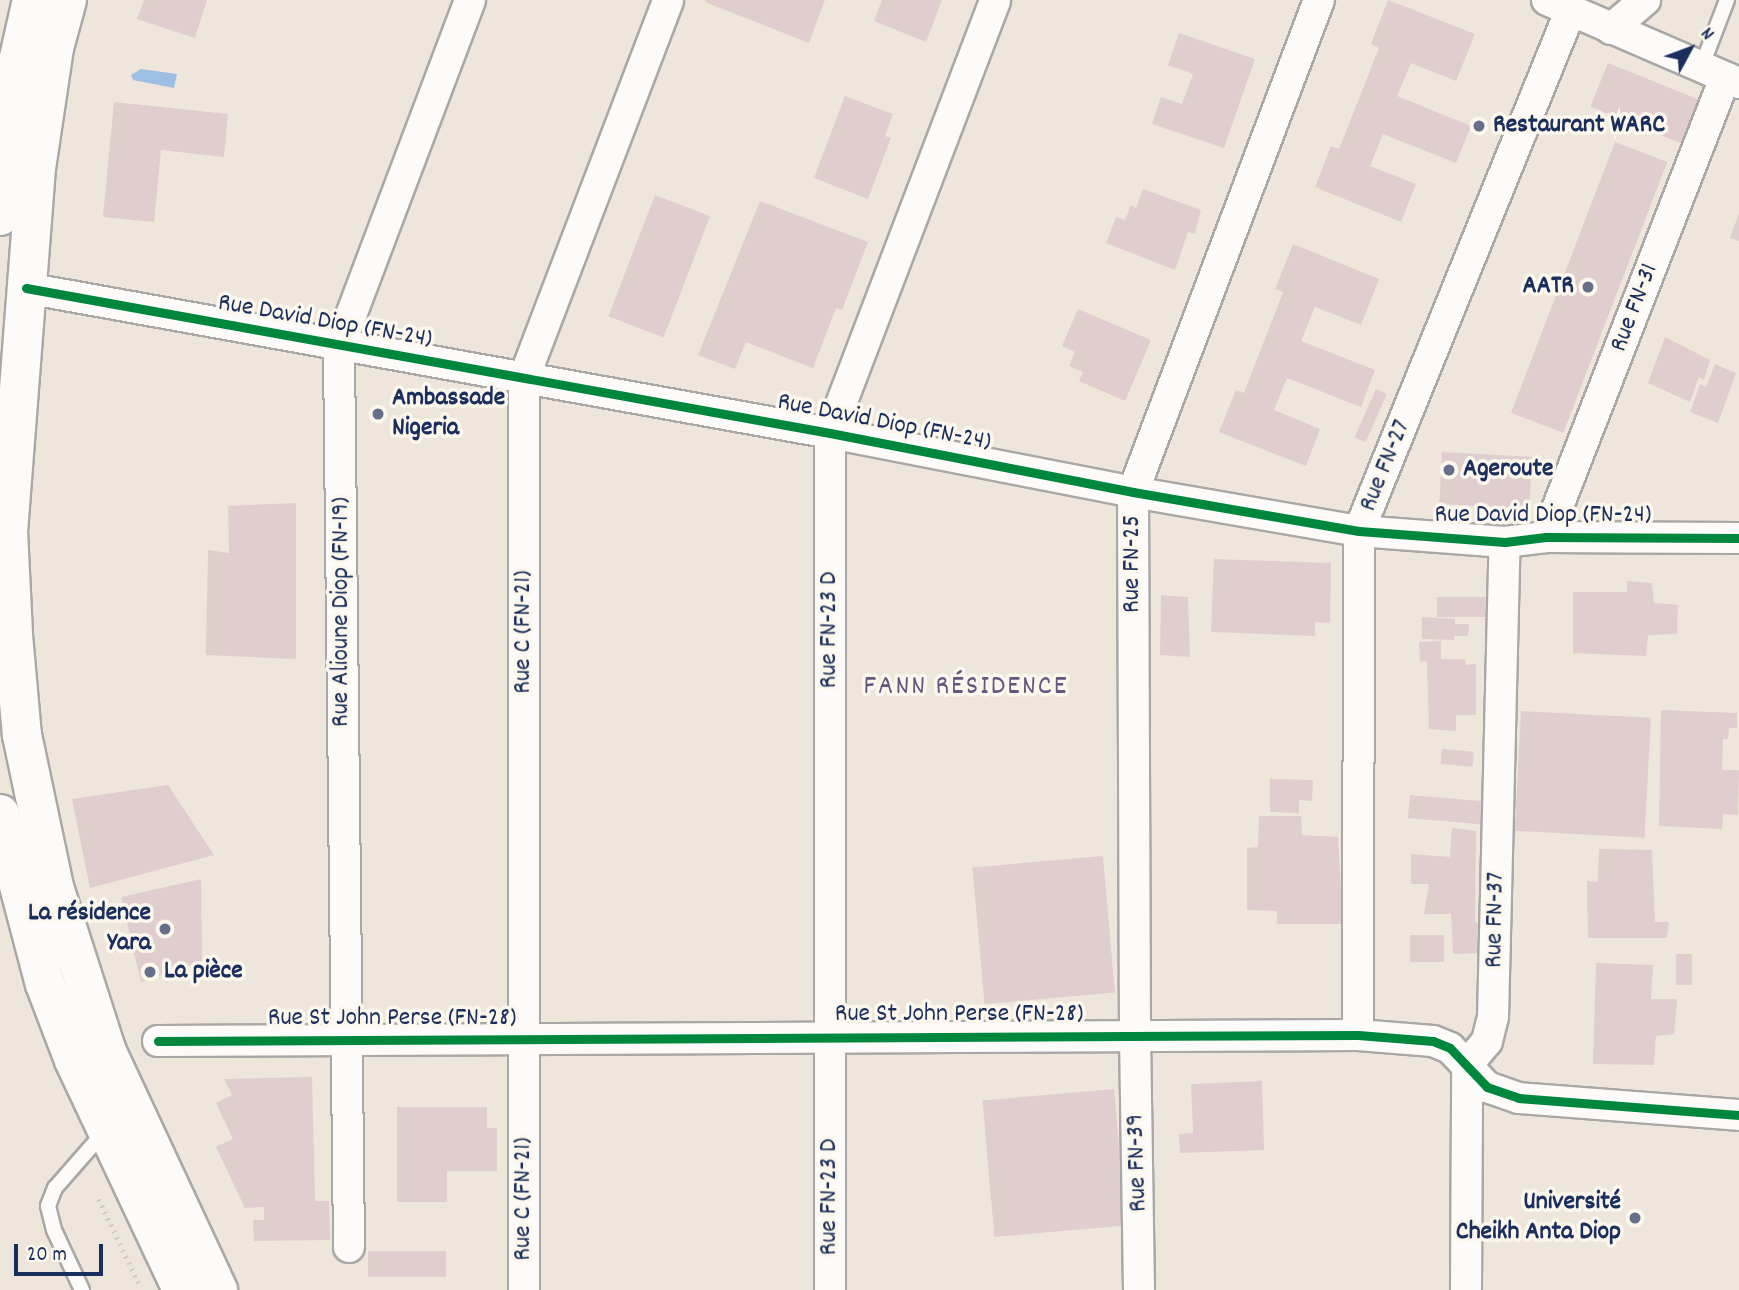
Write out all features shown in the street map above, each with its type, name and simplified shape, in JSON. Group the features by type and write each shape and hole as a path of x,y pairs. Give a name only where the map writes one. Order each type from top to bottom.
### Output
{"highway":[{"path":"0,216 18,62 32,0"},
{"path":"67,0 54,48 42,122 26,288 8,531 13,635 22,735 54,887 107,1052 218,1290"},
{"path":"0,814 45,984 105,1131 182,1290"}],"street":[{"name":"Rue Alioune Diop (FN-19)","path":"349,1247 339,347 470,0"},
{"name":"Rue C (FN-21)","path":"524,1290 524,378 668,0"},
{"name":"Rue FN-23 D","path":"831,1290 830,433 995,0"},
{"name":"Rue FN-25","path":"1135,1036 1133,492 1319,0"},
{"path":"1611,29 1645,0"},
{"path":"1559,6 1721,76"},
{"name":"Rue FN-27","path":"1358,1035 1359,531 1559,6"},
{"name":"Rue FN-31","path":"1546,537 1721,76"},
{"name":"Rue David Diop (FN-24)","path":"26,288 339,347 830,433 1133,492 1359,531 1505,542 1546,537 1739,538"},
{"name":"Rue FN-37","path":"1466,1065 1487,1041 1493,1017 1505,542"},
{"name":"Rue St John Perse (FN-28)","path":"158,1041 1358,1035 1433,1041 1450,1048 1487,1087 1519,1098 1739,1115"},
{"name":"Rue FN-39","path":"1135,1036 1139,1290"},
{"path":"1466,1065 1466,1290"}],"lane":[{"path":"1721,76 1727,0"},
{"path":"82,1290 54,1230 48,1206 55,1188 105,1131"}],"water":[{"path":"141,69 177,74 174,88 133,80 131,75"}],"building":[{"path":"144,0 207,0 195,38 137,19"},
{"path":"825,0 809,43 705,2"},
{"path":"882,0 942,0 926,42 874,21"},
{"path":"1388,0 1475,34 1456,81 1411,63 1397,96 1471,126 1456,163 1383,134 1370,166 1416,184 1401,222 1315,187 1331,146 1339,149 1379,48 1371,44"},
{"path":"1179,33 1255,59 1224,148 1152,124 1161,97 1182,104 1193,74 1168,65"},
{"path":"1608,63 1700,100 1682,144 1590,107"},
{"path":"845,96 893,114 885,136 891,138 868,199 814,178"},
{"path":"114,102 228,114 224,157 161,150 154,222 103,217"},
{"name":"AATR","path":"1615,142 1667,162 1563,433 1511,413"},
{"path":"1143,189 1201,210 1195,234 1188,232 1175,270 1106,243 1116,217 1125,220 1131,205 1136,208"},
{"path":"655,195 710,216 663,338 608,316"},
{"path":"760,201 868,242 842,310 836,308 813,368 746,342 735,369 698,355"},
{"path":"1739,213 1739,241 1730,238"},
{"path":"1293,244 1379,279 1361,325 1315,307 1301,341 1375,370 1361,407 1287,378 1274,410 1320,429 1306,466 1219,432 1236,390 1244,393 1283,292 1275,289"},
{"path":"1078,309 1151,340 1125,401 1079,381 1083,372 1069,366 1075,352 1062,346"},
{"path":"1665,337 1710,360 1704,380 1699,377 1690,402 1648,383"},
{"path":"1715,364 1736,373 1718,423 1690,412 1700,384 1706,387"},
{"path":"1376,389 1387,394 1365,442 1354,437"},
{"path":"1442,452 1532,457 1529,509 1439,504"},
{"path":"296,503 296,659 206,655 208,550 229,553 228,506"},
{"path":"1214,559 1331,563 1330,623 1315,622 1315,636 1211,632"},
{"path":"1627,581 1652,583 1654,603 1678,605 1677,634 1648,635 1646,656 1573,653 1573,592 1627,592"},
{"path":"1161,595 1188,597 1190,657 1160,655"},
{"path":"1437,597 1487,597 1487,617 1437,617"},
{"path":"1422,617 1455,619 1455,624 1469,624 1468,636 1454,636 1454,640 1422,639"},
{"path":"1441,641 1441,659 1465,659 1466,665 1476,664 1476,715 1456,715 1456,731 1429,729 1427,661 1420,662 1419,642"},
{"path":"1661,710 1737,713 1737,728 1729,728 1728,739 1723,739 1722,770 1739,770 1738,815 1723,814 1722,829 1659,826"},
{"path":"1521,711 1651,718 1645,838 1515,831"},
{"path":"1442,749 1474,752 1473,767 1441,764"},
{"path":"1270,779 1313,780 1312,801 1299,800 1299,813 1270,812"},
{"path":"168,785 214,855 90,888 72,799"},
{"path":"1410,795 1483,801 1481,824 1408,818"},
{"path":"1259,816 1301,816 1302,835 1338,837 1343,924 1277,924 1277,911 1247,910 1247,848 1258,847"},
{"path":"1452,828 1476,831 1475,923 1484,923 1485,953 1453,954 1451,914 1424,914 1429,884 1411,884 1411,854 1450,857"},
{"path":"1599,849 1652,850 1655,922 1669,922 1667,938 1588,938 1587,881 1598,882"},
{"path":"1103,856 1115,992 984,1004 972,867"},
{"name":"La résidence Yara","path":"201,879 202,961 141,982 121,897"},
{"path":"1410,935 1444,935 1444,962 1410,962"},
{"path":"1676,954 1692,954 1692,985 1676,985"},
{"path":"1596,963 1653,965 1651,999 1677,999 1674,1034 1656,1036 1654,1065 1593,1064"},
{"path":"312,1077 315,1201 329,1201 330,1240 254,1241 253,1220 264,1220 264,1207 245,1208 216,1147 233,1139 216,1103 232,1095 224,1079"},
{"path":"1262,1081 1264,1150 1180,1153 1179,1134 1193,1133 1191,1084"},
{"path":"1114,1089 1126,1225 994,1237 983,1101"},
{"path":"397,1107 487,1107 487,1128 497,1128 497,1171 447,1171 447,1202 397,1202"},
{"path":"368,1251 446,1251 446,1277 368,1277"}],"cycle path":[{"path":"26,288 830,433 1133,492 1359,531 1505,542 1546,537 1739,538"},
{"path":"158,1041 1358,1035 1433,1041 1450,1048 1487,1087 1519,1098 1739,1115"}],"place":[{"name":"Restaurant WARC","path":"1479,126"},
{"name":"AATR","path":"1588,287"},
{"name":"Ambassade Nigeria","path":"378,414"},
{"name":"Ageroute","path":"1449,470"},
{"name":"La résidence Yara","path":"165,929"},
{"name":"La pièce","path":"150,972"},
{"name":"Université Cheikh Anta Diop","path":"1635,1218"}],"district":[{"name":"FANN RÉSIDENCE","path":"966,688"}]}
